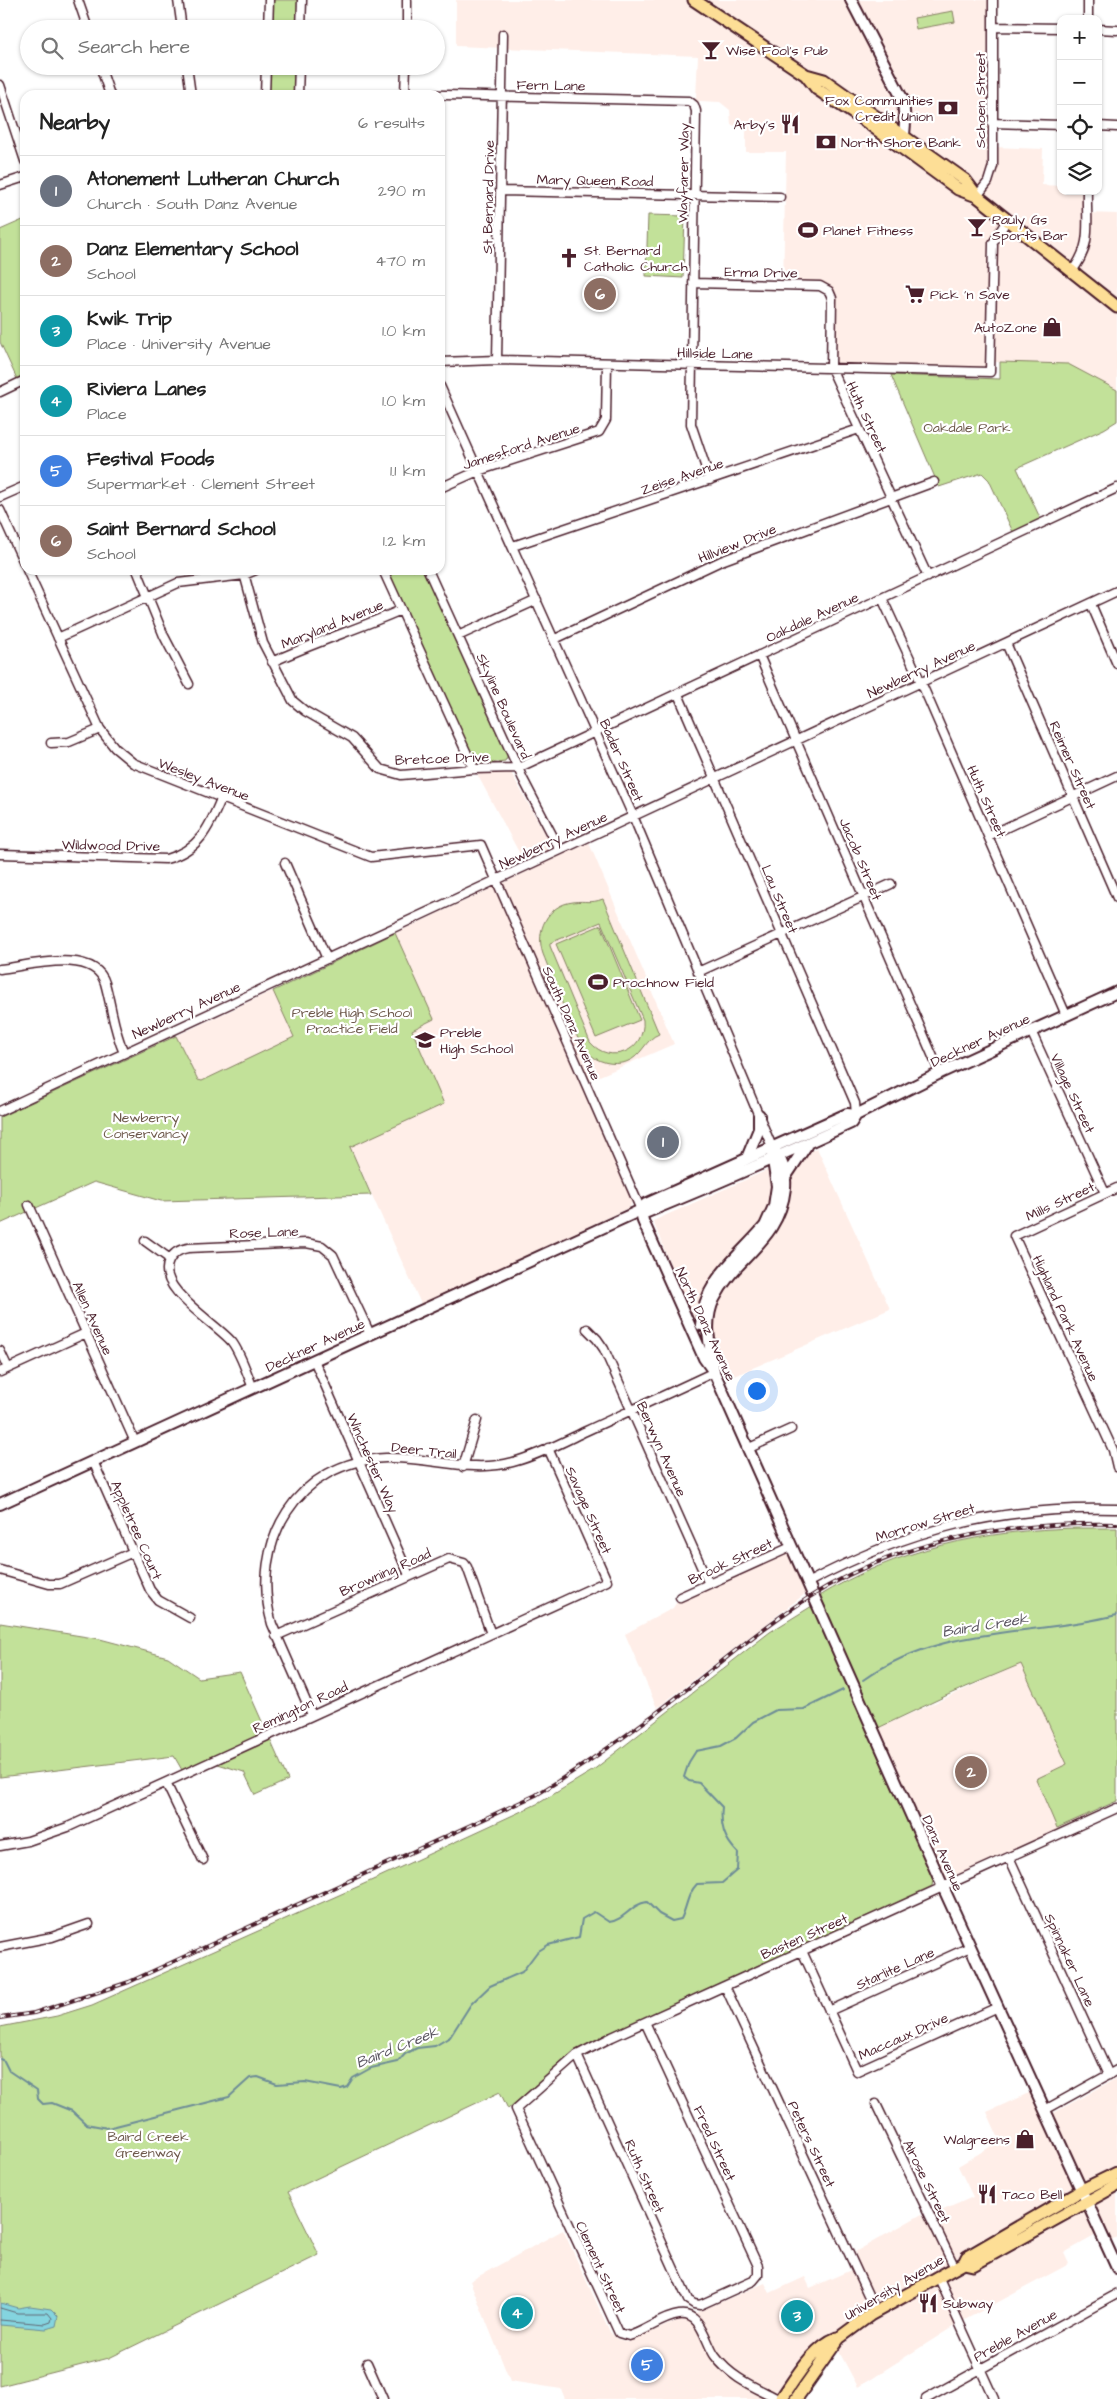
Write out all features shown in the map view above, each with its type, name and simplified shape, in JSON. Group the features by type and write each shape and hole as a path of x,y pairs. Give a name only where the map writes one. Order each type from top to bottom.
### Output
{"main road":[{"path":"694,0 806,76 817,89 965,180 977,196 1117,307"},
{"name":"University Avenue","path":"1084,2196 1117,2173"},
{"name":"University Avenue","path":"780,2399 813,2357 831,2341 839,2338 876,2312 960,2265 967,2256 1084,2196 1117,2184"},
{"name":"University Avenue","path":"796,2399 839,2338"}],"street":[{"path":"78,0 85,20"},
{"path":"178,0 181,20"},
{"path":"268,20 269,0"},
{"path":"301,20 302,0"},
{"path":"407,0 407,20"},
{"path":"851,0 903,100 905,114 901,140"},
{"name":"Schoen Street","path":"977,196 991,176 993,0"},
{"path":"1088,0 1088,15"},
{"path":"993,27 1057,28"},
{"path":"1102,30 1117,30"},
{"name":"St Bernard Drive","path":"497,360 504,34"},
{"path":"103,75 108,90"},
{"path":"188,75 190,90"},
{"path":"265,90 266,75"},
{"path":"298,90 299,75"},
{"path":"405,90 406,75"},
{"path":"0,85 20,146"},
{"name":"Fern Lane","path":"445,95 689,101 694,105"},
{"name":"Wayfarer Way","path":"694,105 696,112 691,424 710,480"},
{"path":"992,124 1057,125"},
{"path":"1102,126 1117,127"},
{"path":"0,185 20,179"},
{"name":"Mary Queen Road","path":"500,190 780,197"},
{"path":"1072,271 1081,259 1087,244 1087,195"},
{"name":"Hillside Lane","path":"445,362 497,360 990,372 993,243 1008,220"},
{"name":"Erma Drive","path":"693,283 820,286 828,289"},
{"name":"Huth Street","path":"828,289 832,298 831,368 928,577"},
{"name":"Jamesford Avenue","path":"445,486 478,471 599,432 606,420 607,363"},
{"path":"0,392 20,382"},
{"name":"Bader Street","path":"445,397 633,816 772,1147"},
{"name":"Zeise Avenue","path":"513,546 859,429"},
{"name":"Hillview Drive","path":"555,639 721,561 934,482"},
{"path":"0,497 20,488"},
{"name":"Oakdale Avenue","path":"518,768 1117,488"},
{"path":"0,510 20,554"},
{"name":"Wesley Avenue","path":"29,575 100,729 114,748 133,763 371,857 481,845"},
{"path":"139,575 164,636 189,684"},
{"path":"58,638 178,583 231,575"},
{"name":"Bretcoe Drive","path":"245,575 263,643 288,694 298,706 342,730 361,747 375,764 386,772 401,775 474,769 518,768"},
{"path":"385,575 474,769"},
{"name":"Skyline Boulevard","path":"430,575 518,768 560,850"},
{"name":"Newberry Avenue","path":"0,1111 1117,591"},
{"name":"Huth Street","path":"882,598 921,682 1066,1015"},
{"path":"458,636 537,600"},
{"path":"1091,604 1117,664"},
{"name":"Maryland Avenue","path":"272,662 321,640 353,631 401,610"},
{"name":"Reimer Street","path":"1006,643 1117,898"},
{"name":"Jacob Street","path":"759,655 940,1073"},
{"name":"Lau Street","path":"678,694 855,1103 856,1115"},
{"path":"51,743 69,742 100,729"},
{"path":"988,836 1117,776"},
{"name":"Wildwood Drive","path":"0,854 157,859 171,857 186,852 199,842 210,826 221,799"},
{"name":"South Danz Avenue","path":"481,845 641,1210"},
{"path":"285,863 327,959"},
{"path":"698,972 863,895 891,884"},
{"path":"0,969 76,961 95,968 105,984 112,1023 124,1053"},
{"name":"Deckner Avenue","path":"641,1210 647,1212 776,1158 851,1123 856,1115 940,1073 1117,992"},
{"name":"Village Street","path":"1031,1031 1105,1193"},
{"name":"Deckner Avenue","path":"0,1504 641,1210 646,1204 747,1158 847,1114 856,1115"},
{"path":"747,1158 759,1129 759,1115"},
{"path":"714,1372 708,1336 709,1314 714,1300 728,1278 758,1247 774,1226 782,1206 786,1176 799,1154 810,1141"},
{"path":"772,1147 786,1176"},
{"path":"704,1358 701,1331 704,1304 708,1293 717,1279 765,1226 770,1216 777,1186 776,1158"},
{"name":"Mills Street","path":"1014,1236 1117,1188"},
{"name":"Allen Avenue","path":"29,1204 135,1442"},
{"name":"North Danz Avenue","path":"641,1210 643,1221 704,1358 714,1372 747,1449"},
{"name":"Highland Park Avenue","path":"1014,1236 1113,1450 1117,1467"},
{"path":"145,1241 170,1260 166,1274 170,1284 232,1343 253,1388"},
{"name":"Rose Lane","path":"170,1260 179,1250 188,1248 316,1244 328,1250 336,1260 370,1334"},
{"name":"Berwyn Avenue","path":"586,1329 602,1345 709,1584"},
{"path":"0,1372 86,1333"},
{"path":"0,1351 8,1368"},
{"name":"Winchester Way","path":"314,1360 409,1575"},
{"name":"Deer Trail","path":"312,1715 276,1636 267,1609 265,1579 268,1554 276,1530 291,1505 310,1486 332,1472 359,1462 397,1457 463,1467 499,1465 527,1458 714,1372"},
{"path":"463,1467 477,1420"},
{"path":"747,1449 791,1429"},
{"name":"Savage Street","path":"548,1448 607,1581"},
{"name":"Danz Avenue","path":"747,1449 970,1947 1117,2268"},
{"name":"Appletree Court","path":"93,1461 153,1595 190,1618"},
{"path":"1117,1499 1117,1509"},
{"name":"Morrow Street","path":"807,1583 838,1566 892,1543 969,1520 1044,1510 1117,1509"},
{"name":"Brook Street","path":"680,1597 791,1547"},
{"path":"0,1570 48,1584 60,1584 133,1552"},
{"name":"Browning Road","path":"276,1636 447,1559 464,1563 491,1634"},
{"name":"Remington Road","path":"0,1846 28,1841 68,1827 607,1581"},
{"path":"166,1783 204,1860"},
{"name":"Basten Street","path":"516,2109 577,2056 645,2022 1117,1808"},
{"name":"Spinnaker Lane","path":"1009,1857 1109,2074"},
{"path":"0,1947 52,1937 90,1924"},
{"name":"Starlite Lane","path":"829,2011 970,1947"},
{"name":"Maccaux Drive","path":"802,1951 857,2071 998,2007"},
{"name":"Peters Street","path":"726,1986 876,2312"},
{"name":"Fred Street","path":"645,2022 758,2266 758,2275 753,2281 701,2304 694,2304"},
{"name":"Ruth Street","path":"577,2056 684,2292 694,2304"},
{"path":"1045,2110 1117,2070"},
{"name":"Alrose Street","path":"876,2104 960,2265"},
{"name":"Clement Street","path":"516,2109 617,2331 623,2336 631,2336 676,2316 692,2318 700,2325 714,2355 731,2374 780,2399"},
{"path":"938,2276 994,2399"},
{"name":"Preble Avenue","path":"926,2399 1117,2294"},
{"path":"367,2363 383,2399"}],"shaded area":[{"path":"456,0 993,0 993,147 1043,149 1042,185 1057,186 1057,195 1087,195 1086,213 1117,214 1117,390 1068,364 990,362 990,372 831,368 832,298 826,288 783,285 786,152 746,152 746,127 731,125 730,110 720,102 700,101 694,105 698,56 456,46"},
{"name":"Preble High School","path":"510,771 558,857 589,843 674,1044 581,1084 632,1200 630,1207 421,1304 321,1082 267,1105 198,1080 176,1036 529,871 477,774"},
{"path":"817,1148 890,1309 727,1379 722,1361 694,1324 653,1221"},
{"path":"791,1547 810,1590 657,1708 625,1634 673,1608 680,1597"},
{"path":"1021,1664 1067,1764 1057,1827 1089,1813 1109,1812 943,1887 873,1721 879,1728"},
{"path":"1117,2078 1117,2237 1111,2240 1107,2229 1064,2253 1069,2264 959,2323 858,2387 829,2333 806,2353 785,2380 774,2399 565,2399 561,2389 510,2381 470,2281 563,2230 610,2332 617,2339 628,2342 765,2283 770,2293 805,2277 810,2288 860,2266 855,2252 922,2214 925,2218 973,2197 958,2166 1000,2141 987,2112 1031,2092 1043,2119"}],"green space":[{"path":"273,0 299,0 298,20 272,20"},
{"path":"953,11 955,22 916,29 914,18"},
{"path":"269,75 296,75 295,90 268,90"},
{"path":"648,215 685,216 683,278 646,276"},
{"path":"20,221 20,378 17,379 0,342 0,230"},
{"name":"Oakdale Park","path":"1000,362 1068,364 1117,390 1117,421 1104,429 1017,468 1041,520 1013,532 989,480 982,473 939,487 891,375 1000,379"},
{"path":"389,575 426,575 508,755 505,761 480,764 474,760"},
{"path":"603,899 659,1034 654,1036 631,1060 621,1063 600,1061 587,1052 581,1044 563,1006 541,945 542,928 545,920 556,908 573,902","holes":["601,922 643,1020 639,1040 633,1047 625,1052 616,1054 598,1049 590,1042 550,943"]},
{"name":"Prochnow Field","path":"601,925 640,1020 596,1038 556,944"},
{"name":"Newberry Conservancy","path":"395,933 434,1019 412,1030 444,1104 350,1147 371,1195 161,1201 94,1182 0,1224 0,1117 176,1036 198,1080 202,1081 294,1037 273,991"},
{"path":"1076,1528 1117,1528 1117,1801 1057,1828 1036,1779 1067,1764 1021,1664 952,1693 878,1728 873,1721 818,1597 878,1566 942,1545 1009,1533"},
{"name":"Baird Creek Greenway","path":"812,1606 933,1879 932,1886 591,2042 565,2059 508,2109 500,2092 288,2192 319,2255 109,2358 0,2386 0,2027 57,2016 92,2005 375,1879 539,1803 592,1771 770,1632"},
{"path":"0,1623 100,1639 168,1657 199,1678 240,1672 288,1780 255,1795 244,1772 205,1760 182,1770 174,1756 0,1777"}],"water":[{"path":"0,2303 18,2308 30,2306 51,2309 58,2316 56,2326 46,2329 0,2325"}],"waterway":[{"name":"Baird Creek","path":"863,1680 893,1662 924,1649 955,1641 1084,1622 1117,1615"},
{"name":"Baird Creek","path":"0,2059 4,2061 9,2071 37,2090 38,2099 43,2104 52,2103 72,2111 86,2124 108,2128 229,2097 250,2078 258,2077 277,2084 305,2082 341,2089 347,2087 353,2078 371,2068 398,2062 405,2054 417,2048 435,2046 450,2037 471,2004 490,1986 522,1972 537,1952 548,1945 579,1937 582,1919 594,1912 609,1922 615,1921 641,1903 647,1902 659,1914 672,1921 681,1919 689,1896 697,1884 722,1883 737,1870 738,1853 729,1843 724,1832 722,1826 722,1807 699,1783 689,1781 684,1777 689,1762 696,1751 721,1746 736,1738 753,1722 776,1710 804,1709 843,1690"}],"railway":[{"path":"0,2018 34,2013 129,1982 536,1795 596,1757 792,1609 828,1586 862,1569 896,1555 968,1536 1042,1526 1117,1524"}],"place":[{"name":"Wise Fool's Pub","path":"711,50"},
{"name":"Fox Communities Credit Union","path":"948,108"},
{"name":"Arby's","path":"790,124"},
{"name":"North Shore Bank","path":"826,142"},
{"name":"Pauly Gs Sports Bar","path":"977,227"},
{"name":"Planet Fitness","path":"808,230"},
{"name":"St. Bernard Catholic Church","path":"569,258"},
{"name":"Saint Bernard School","path":"600,294"},
{"name":"Pick 'n Save","path":"915,294"},
{"name":"AutoZone","path":"1052,327"},
{"name":"Prochnow Field","path":"598,982"},
{"name":"Preble High School","path":"425,1040"},
{"name":"Atonement Lutheran Church","path":"663,1142"},
{"name":"Danz Elementary School","path":"971,1772"},
{"name":"Walgreens","path":"1025,2139"},
{"name":"Taco Bell","path":"987,2194"},
{"name":"Subway","path":"928,2303"},
{"name":"Riviera Lanes","path":"517,2313"},
{"name":"Kwik Trip","path":"797,2316"},
{"name":"Festival Foods","path":"647,2365"}],"park label":[{"name":"Preble High School Practice Field","path":"352,1020"}]}
